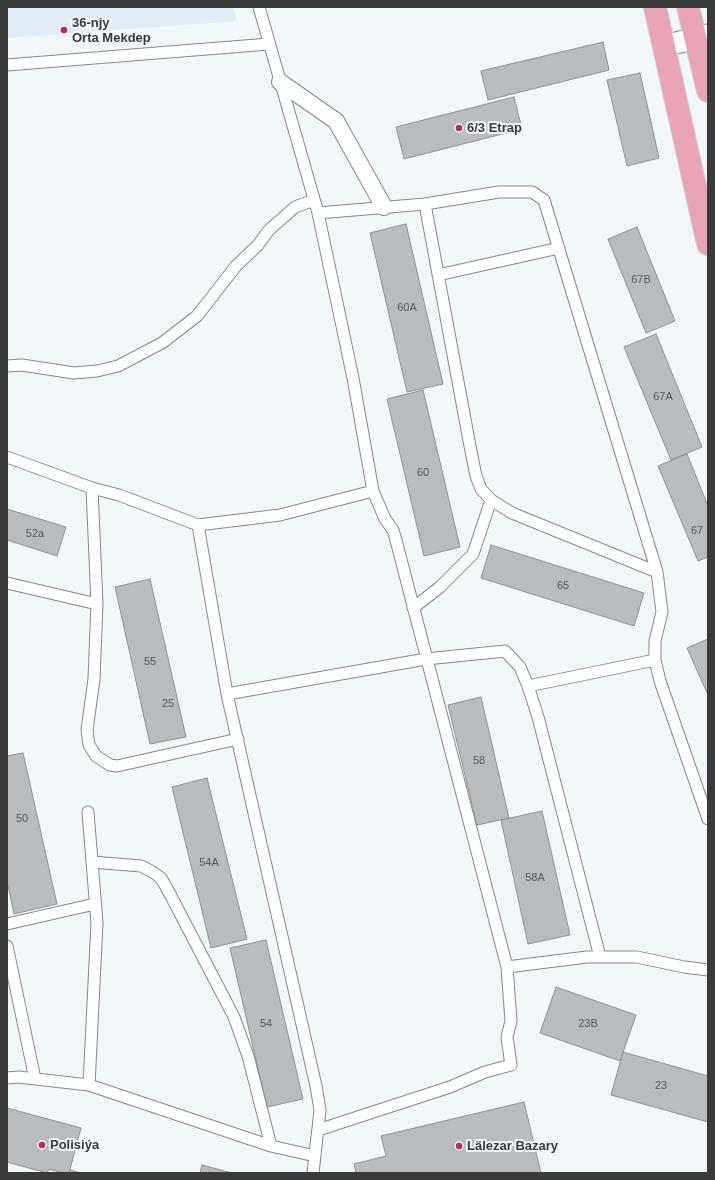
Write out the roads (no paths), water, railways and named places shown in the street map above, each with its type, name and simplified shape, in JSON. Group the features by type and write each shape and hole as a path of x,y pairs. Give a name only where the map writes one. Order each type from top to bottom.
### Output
{"main road":[{"path":"655,7 708,244"},
{"path":"688,7 702,37 708,92"}],"street":[{"path":"664,46 702,37"},
{"path":"280,82 336,121 384,207"}],"lane":[{"path":"259,7 318,213 353,378 373,491 385,519 393,530 507,967 511,1021 507,1037 511,1064 318,1130"},
{"path":"7,66 269,44"},
{"path":"318,213 425,204 499,192 532,192 544,200 657,572 662,612 655,641 655,660 660,681 708,819"},
{"path":"7,366 22,365 74,373 97,372 118,366 162,343 197,316 236,266 270,230 295,207 314,200"},
{"path":"425,204 476,476 481,488 491,500 512,513 657,572"},
{"path":"438,275 559,248"},
{"path":"7,457 92,488 119,495 198,525 280,515 373,491"},
{"path":"92,488 97,604 94,678 87,730 89,745 96,756 110,765 117,766 238,739"},
{"path":"413,608 444,583 473,554 491,500"},
{"path":"198,525 227,694 316,1086 320,1110 313,1173"},
{"path":"7,583 97,604"},
{"path":"227,694 426,659 505,652 520,667 538,717 600,957"},
{"path":"528,686 655,660"},
{"path":"88,812 97,923 89,1085"},
{"path":"92,862 141,866 151,870 161,878 234,1017 248,1056 271,1146"},
{"path":"7,924 96,904"},
{"path":"7,946 35,1079"},
{"path":"507,967 587,957 637,957 684,967 708,970"},
{"path":"7,1078 18,1077 89,1085 271,1146 315,1156"}],"place":[{"name":"36-njy Orta Mekdep","path":"64,30"},
{"name":"6/3 Etrap","path":"459,128"},
{"name":"Polisiýa","path":"42,1145"},
{"name":"Lälezar Bazary","path":"459,1146"}]}
